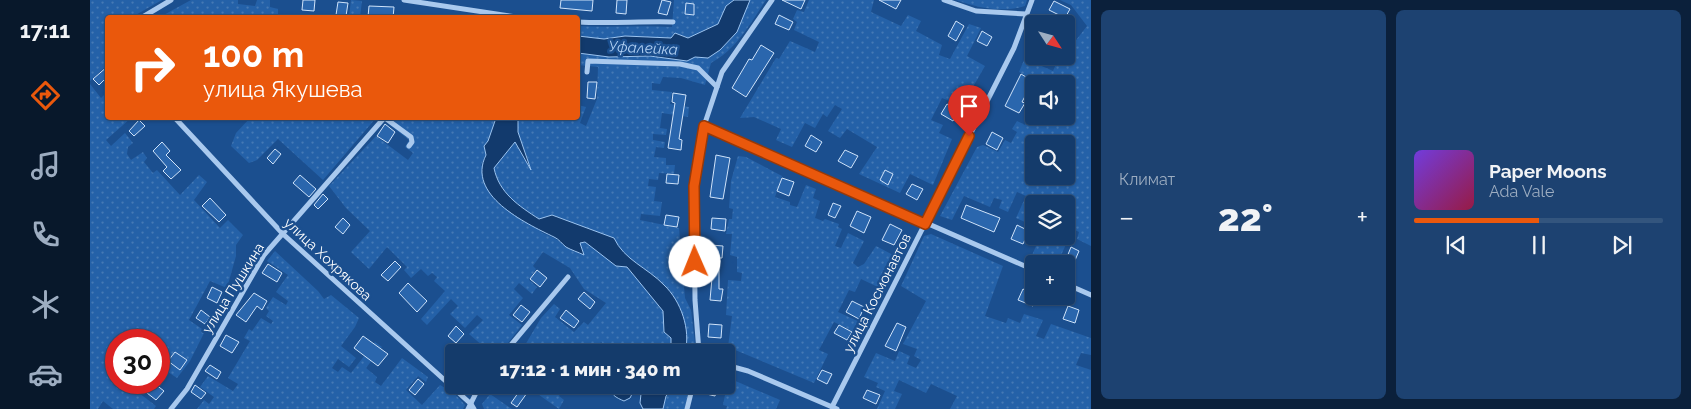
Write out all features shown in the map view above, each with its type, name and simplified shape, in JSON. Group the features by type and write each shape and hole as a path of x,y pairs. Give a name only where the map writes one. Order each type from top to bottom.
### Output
{"street":[{"path":"146,15 171,0"},
{"path":"404,0 503,15"},
{"path":"699,344 695,300 694,186 704,126 722,72 772,0"},
{"path":"944,0 976,11 1026,14"},
{"name":"улица Космонавтов","path":"834,408 1014,48 1032,0"},
{"path":"580,22 605,24 634,21 673,22"},
{"path":"587,72 588,61 680,64 698,68 717,87"},
{"name":"улица Хохрякова","path":"178,120 283,234 471,407"},
{"name":"улица Пушкина","path":"171,409 187,389 264,255 382,120"},
{"path":"387,120 411,137 412,142 409,146"},
{"path":"704,126 1025,266"},
{"path":"512,344 568,277"},
{"path":"1075,288 1091,295"},
{"path":"735,367 748,371 834,408"},
{"path":"471,407 476,394"},
{"path":"687,409 691,394"}],"shaded area":[{"path":"90,0 162,0 136,15 105,15 105,67 90,81"},
{"path":"191,0 238,0 238,4 255,6 257,0 270,0 270,7 278,9 278,15 164,15"},
{"path":"351,0 362,1 360,15 349,15"},
{"path":"674,0 734,0 726,6 718,24 688,38 675,33 672,38 625,36 604,39 580,36 580,26 672,27"},
{"path":"750,0 766,0 736,43 711,63 705,85 681,78 663,77 660,84 652,83 652,90 672,92 670,104 689,107 688,117 662,113 660,128 667,129 666,135 653,134 653,140 665,142 664,148 656,147 654,157 666,158 666,165 675,165 674,174 659,173 658,180 649,179 648,186 656,187 654,201 662,202 660,216 641,214 640,220 679,228 685,298 691,310 695,344 686,344 684,326 669,291 658,279 630,258 618,246 614,238 552,215 539,219 505,192 500,185 494,168 515,142 524,160 528,159 518,132 518,120 580,120 580,106 586,107 580,123 586,126 597,99 598,67 580,65 580,53 609,57 650,56 687,61 695,57 708,58 737,32"},
{"path":"809,0 874,0 871,12 901,26 908,15 921,21 916,31 942,45 939,55 950,59 969,24 981,28 967,56 985,66 962,106 942,98 931,120 943,125 939,133 952,139 933,185 910,174 900,193 859,174 877,147 847,129 840,138 828,131 842,109 835,105 827,117 823,114 815,128 805,123 792,147 776,140 781,129 754,117 740,118 776,58 779,59 790,41 815,52 819,42 794,30 797,22 793,19 797,10 804,12"},
{"path":"956,0 1027,0 1025,6 999,9 982,7"},
{"path":"1060,0 1091,0 1091,246 1077,239 1079,232 1075,230 1075,195 1025,196 1017,192 1008,212 999,208 1002,200 994,198 990,207 964,196 952,220 940,216 977,147 983,145 998,152 1005,140 1011,143 1017,132 1012,129 1017,121 1025,125 1075,125 1075,75 1025,75 1019,72 1025,58 1025,65 1039,65 1053,71 1056,65 1075,65 1075,41 1087,26 1071,5"},
{"path":"90,84 101,98 105,94 105,120 129,120 106,140 111,146 125,133 133,143 128,147 127,154 131,160 143,152 147,158 144,162 153,173 157,170 180,195 199,175 207,182 194,200 220,228 228,220 243,235 236,245 236,256 227,288 210,281 189,320 205,331 190,361 177,378 170,373 170,329 105,329 105,394 140,394 156,406 154,409 113,409 103,401 98,409 90,409"},
{"path":"248,120 374,120 323,180 278,139 257,160 249,163 231,146 236,133"},
{"path":"390,120 495,120 481,165 542,233 584,255 580,243 585,242 616,266 627,267 663,311 664,331 671,337 671,344 603,344 601,342 600,344 526,344 541,318 554,304 560,309 555,317 574,332 584,322 588,325 606,303 584,289 570,268 543,252 533,266 536,269 529,280 537,287 532,294 519,283 514,289 523,298 509,315 522,325 507,344 481,344 469,334 483,320 477,315 465,328 450,314 458,306 451,299 427,325 421,319 445,291 434,281 437,277 432,273 428,276 421,269 411,278 404,270 407,267 387,247 369,269 351,252 370,231 346,208 329,186 376,136 408,160 413,153 405,147 409,140 386,122"},
{"path":"738,156 746,157 782,176 775,197 790,202 790,205 797,207 806,185 816,189 813,198 820,201 815,218 839,224 838,227 842,229 835,246 841,248 848,233 864,241 853,263 858,267 864,264 876,246 895,256 880,288 861,279 855,292 849,290 838,312 864,324 858,334 834,322 819,350 828,354 814,383 735,350 735,344 728,344 732,316 726,315 728,280 741,281 742,273 737,272 737,257 730,255 732,234 726,234 729,219 732,219 733,209 729,208 731,181"},
{"path":"1025,198 1025,222 1016,218"},
{"path":"931,234 1003,266 985,316 1006,323 1008,318 1020,323 1024,314 1043,320 1036,336 1044,339 1051,324 1091,338 1091,355 1081,353 1076,365 1091,370 1091,409 950,409 957,396 931,384 926,393 899,380 894,391 902,394 895,409 877,409 885,391 876,387 878,383 864,377 876,353 895,361 899,351 910,356 907,364 916,368 921,360 914,356 917,349 903,344 926,301 901,286 924,236"},
{"path":"1036,245 1066,245 1061,255 1032,255"},
{"path":"275,251 318,291 324,299 331,295 359,318 355,327 341,346 356,358 349,367 338,359 332,368 338,372 342,367 351,373 375,342 382,347 366,368 377,377 375,382 381,386 402,358 428,377 426,382 418,376 406,390 422,405 440,385 445,388 445,394 455,394 465,405 463,409 197,409 204,400 209,404 214,397 200,387 208,376 233,391 238,384 228,378 250,341 244,338 249,329 252,331 261,318 271,324 273,321 266,316 269,311 266,308 273,297 286,305 288,301 276,292 288,275 267,261"},
{"path":"735,381 780,400 776,409 726,409 727,406 723,405 725,395 720,394 735,394"},
{"path":"490,394 512,409 484,409 482,404"},
{"path":"538,394 560,394 559,396 564,400 559,409"},
{"path":"668,394 688,394 685,409 663,409"}],"water":[{"name":"Уфалейка","path":"734,0 750,0 737,32 720,50 708,58 695,57 687,61 650,56 609,57 580,53 580,36 604,39 625,36 671,38 675,33 688,38 718,24 726,6"},
{"path":"495,120 518,120 518,132 531,170 515,142 494,168 500,185 505,192 517,204 539,219 552,215 614,238 618,246 630,258 658,279 675,299 683,316 687,334 687,344 671,344 671,338 664,332 663,311 627,267 616,266 585,242 580,243 584,255 568,248 556,238 528,224 502,206 491,195 484,183 482,169 486,155 484,146 488,141"},
{"path":"613,394 632,394 630,398 624,401"},
{"path":"641,394 668,394 663,409 643,409 640,403"}],"building":[{"path":"303,0 315,0 314,11 302,10"},
{"path":"561,0 593,0 592,11 560,8"},
{"path":"617,0 627,0 626,14 616,13"},
{"path":"662,0 671,2 667,15 658,13"},
{"path":"782,0 805,0 801,9"},
{"path":"879,0 901,0 896,9"},
{"path":"1054,1 1070,9 1067,15 1059,15 1049,10"},
{"path":"338,2 348,3 346,15 336,15"},
{"path":"686,3 694,4 694,15 685,14"},
{"path":"369,6 394,7 393,15 368,15"},
{"path":"779,15 793,22 789,30 775,24"},
{"path":"956,21 964,26 956,41 948,36"},
{"path":"982,31 992,37 987,46 977,41"},
{"path":"761,45 774,53 746,97 732,88 749,59 752,60"},
{"path":"105,69 105,79 99,85 93,79"},
{"path":"1021,74 1025,76 1025,96 1022,102 1025,103 1019,113 1005,106"},
{"path":"588,82 597,82 595,99 587,98"},
{"path":"673,93 686,95 679,139 682,140 681,150 668,148 675,103 672,102"},
{"path":"947,104 959,110 953,121 941,114"},
{"path":"139,120 145,126 134,136 129,131"},
{"path":"385,124 395,132 388,143 377,136"},
{"path":"992,132 1003,138 997,150 986,144"},
{"path":"811,135 822,142 816,152 805,146"},
{"path":"162,142 170,151 166,155 181,170 171,179 163,171 167,167 153,151"},
{"path":"275,149 281,154 273,164 267,158"},
{"path":"845,150 858,156 851,168 838,161"},
{"path":"716,155 730,158 723,199 710,197"},
{"path":"885,170 893,174 888,185 880,180"},
{"path":"667,174 679,175 678,184 666,183"},
{"path":"300,175 316,189 309,197 293,183"},
{"path":"782,178 794,182 789,196 777,191"},
{"path":"912,184 923,189 917,200 906,194"},
{"path":"323,194 328,199 318,209 314,205"},
{"path":"210,198 226,215 219,222 202,206"},
{"path":"833,203 841,206 835,218 828,215"},
{"path":"966,205 1000,218 994,232 961,218"},
{"path":"857,211 871,217 864,233 850,226"},
{"path":"666,215 679,217 677,227 664,225"},
{"path":"343,218 350,225 343,234 335,227"},
{"path":"712,218 726,219 725,231 711,229"},
{"path":"890,224 902,230 894,245 882,240"},
{"path":"1017,225 1025,229 1023,244 1011,239"},
{"path":"711,245 723,246 722,258 719,258 719,289 723,289 721,301 710,300 712,278"},
{"path":"1071,247 1079,251 1075,260 1075,255 1068,255"},
{"path":"395,261 401,267 388,281 381,275"},
{"path":"268,264 282,273 277,282 262,273"},
{"path":"537,270 547,278 540,287 530,279"},
{"path":"408,283 427,301 417,312 399,293"},
{"path":"212,287 222,292 217,303 207,298"},
{"path":"1023,289 1025,290 1025,303 1018,300"},
{"path":"584,292 595,302 590,309 578,299"},
{"path":"254,293 267,301 262,310 257,306 246,322 236,315"},
{"path":"852,301 864,307 859,319 846,312"},
{"path":"521,305 530,312 522,322 513,315"},
{"path":"1068,306 1079,310 1075,323 1063,319"},
{"path":"201,310 210,317 205,324 196,318"},
{"path":"566,310 579,321 574,328 560,318"},
{"path":"897,323 906,327 896,351 885,346"},
{"path":"709,324 722,325 721,338 708,337"},
{"path":"839,325 852,332 847,340 834,333"},
{"path":"456,326 464,334 456,343 448,336"},
{"path":"226,335 239,342 232,353 220,346"},
{"path":"363,336 388,354 378,366 354,348"},
{"path":"175,352 187,360 180,370 170,362 170,358"},
{"path":"210,365 221,372 217,379 205,371"},
{"path":"822,370 832,374 827,384 817,379"},
{"path":"418,379 424,384 415,395 409,390"},
{"path":"195,385 206,393 201,399 191,392"},
{"path":"867,390 880,395 876,404 863,398"},
{"path":"148,394 161,394 156,400"},
{"path":"517,394 526,394 517,407 511,403"}],"route":[{"path":"695,262 694,186 704,126 925,224 969,136"}]}
